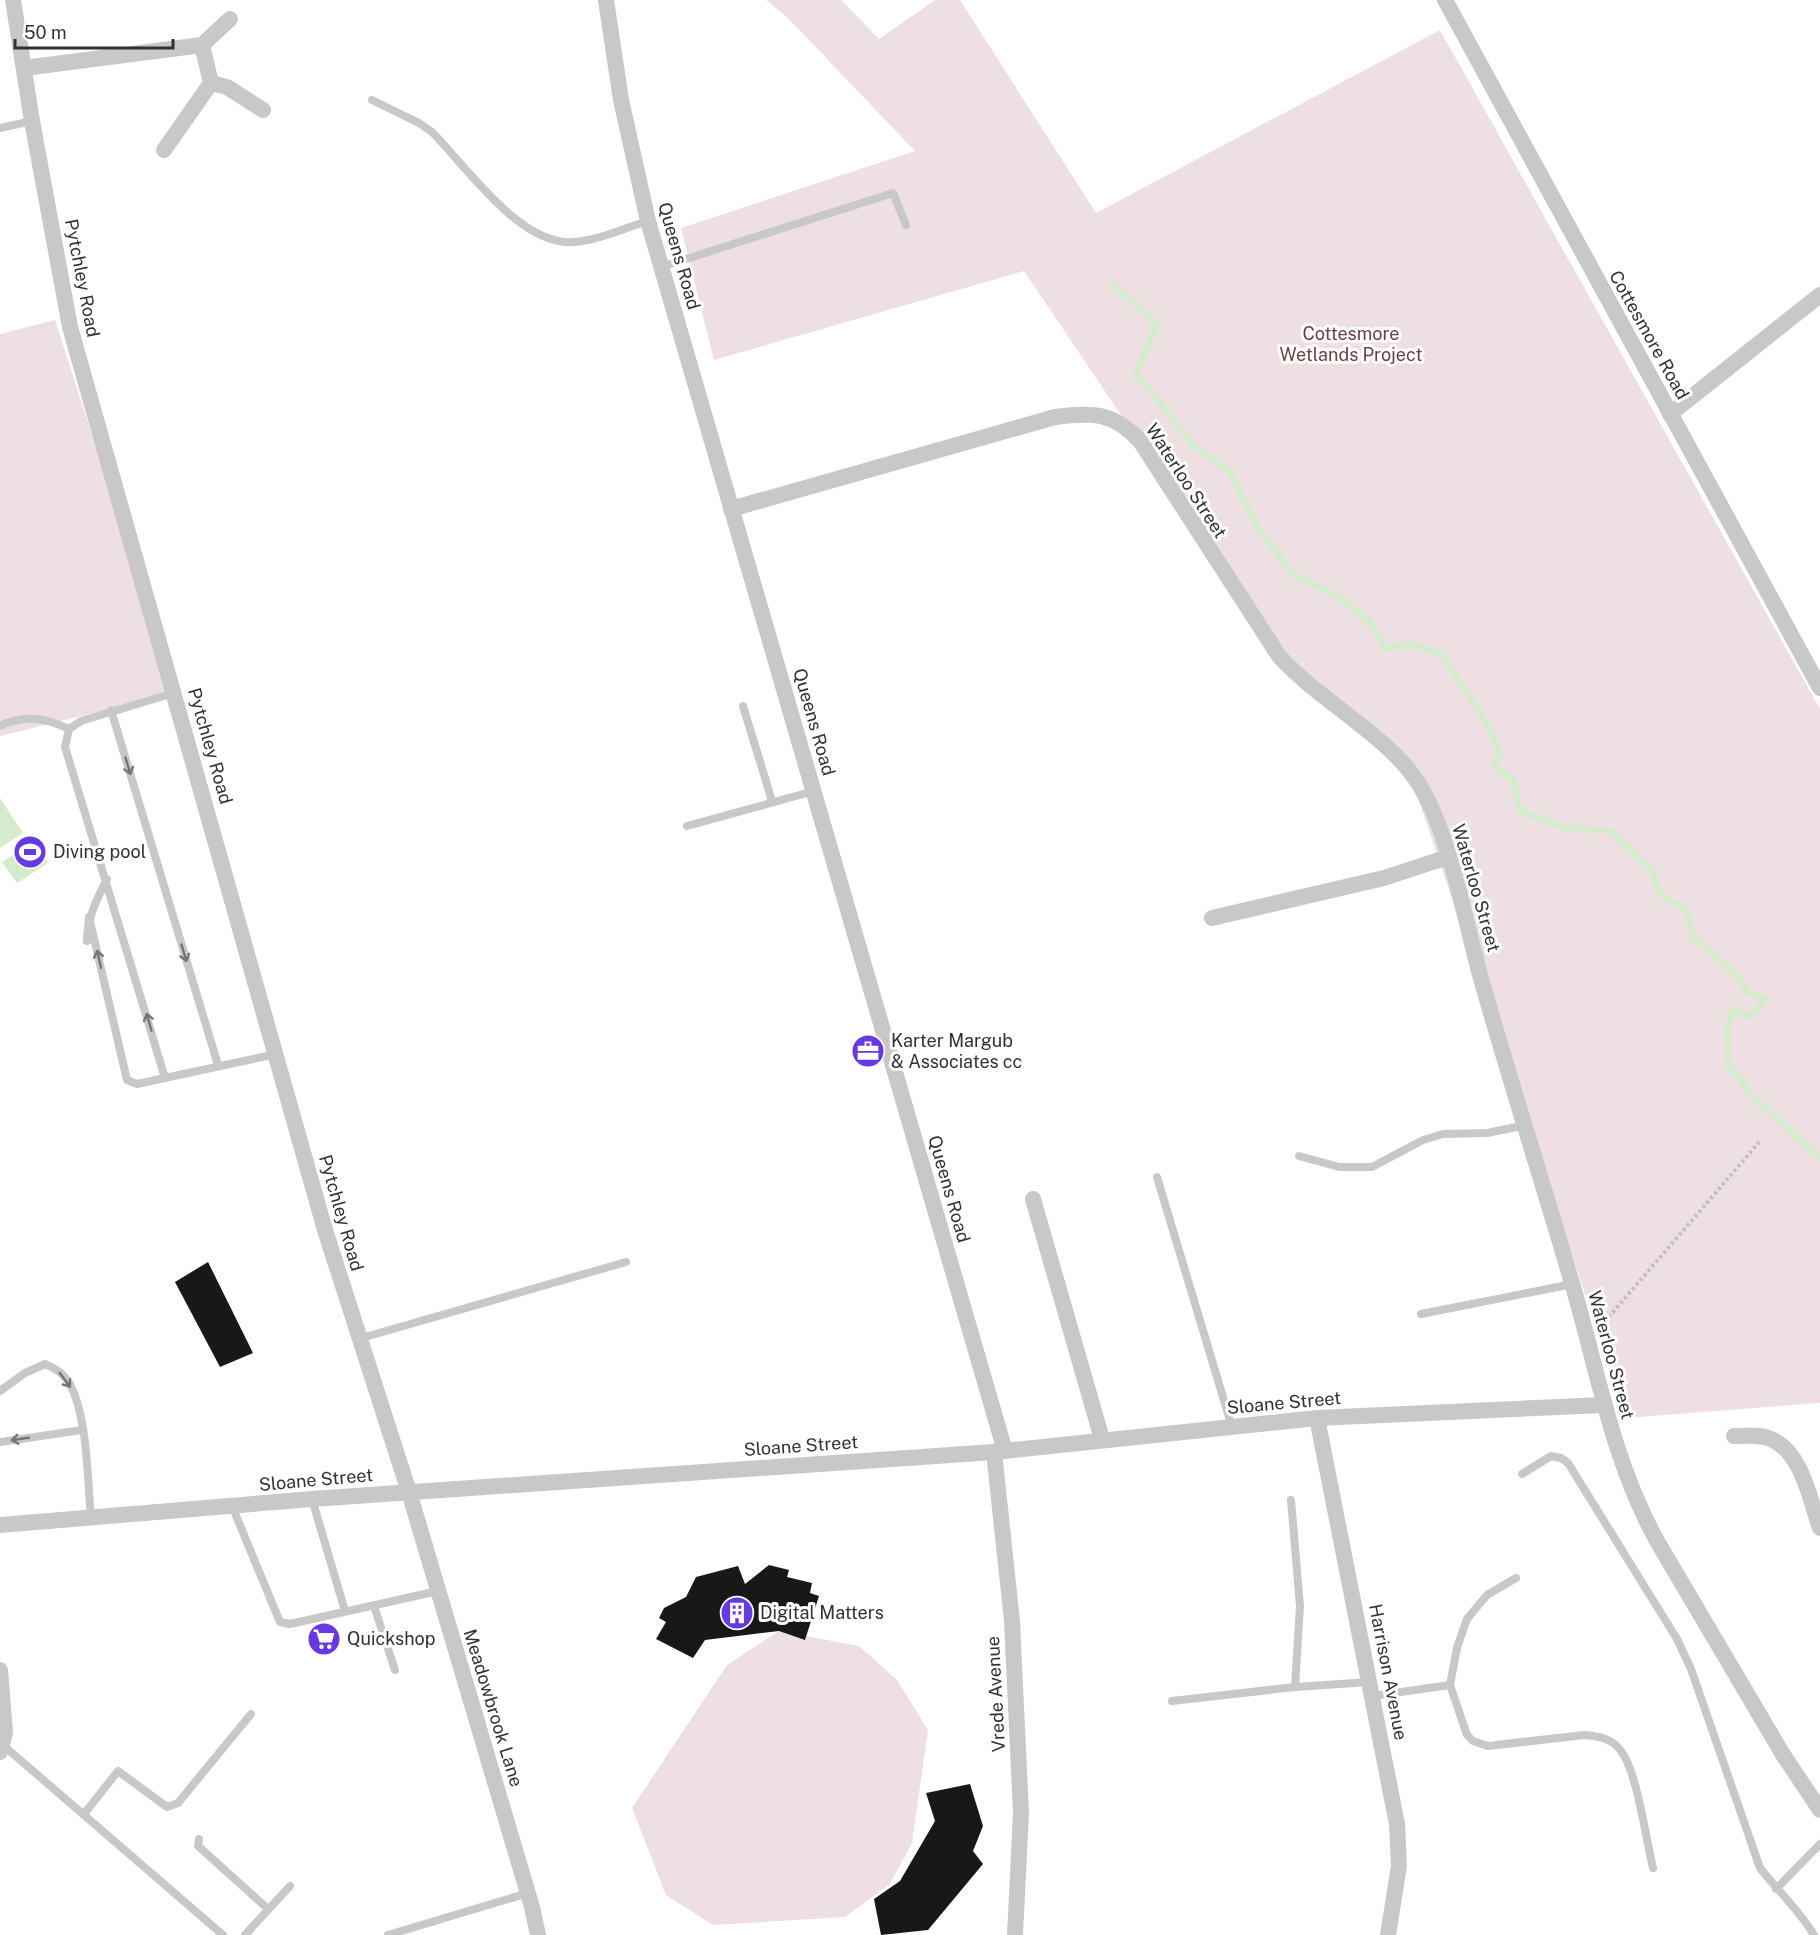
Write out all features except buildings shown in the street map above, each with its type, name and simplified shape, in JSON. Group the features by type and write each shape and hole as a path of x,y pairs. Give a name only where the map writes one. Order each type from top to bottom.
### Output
{"street":[{"name":"Pytchley Road","path":"13,0 32,121 70,327 358,1339 409,1492"},
{"name":"Queens Road","path":"606,0 621,100 648,221 814,791 1000,1452"},
{"name":"Cottesmore Road","path":"1445,0 1820,688"},
{"path":"24,68 202,45 230,19"},
{"path":"164,150 211,83 202,45"},
{"path":"211,83 226,87 263,110"},
{"path":"1670,414 1820,295"},
{"name":"Waterloo Street","path":"731,509 1055,417 1096,414 1120,422 1140,441 1194,528 1279,656 1296,675 1380,743 1419,784 1429,802 1448,857 1522,1126 1573,1284 1603,1405 1638,1507 1782,1753 1820,1810"},
{"path":"1212,918 1384,878 1448,857"},
{"path":"1033,1199 1102,1439"},
{"name":"Sloane Street","path":"0,1525 312,1499 1000,1452 1102,1439 1317,1418 1603,1405"},
{"name":"Harrison Avenue","path":"1317,1418 1397,1824 1399,1866 1388,1935"},
{"path":"1734,1436 1772,1440 1790,1453 1798,1468 1820,1528"},
{"name":"Vrede Avenue","path":"1000,1452 1012,1621 1021,1813 1015,1935"},
{"name":"Meadowbrook Lane","path":"409,1492 528,1893 538,1935"},
{"path":"0,1670 5,1733 2,1749"}],"lane":[{"path":"372,100 419,123 432,132 514,218 554,240 576,242 648,221"},
{"path":"0,128 32,121"},
{"path":"661,267 893,193 906,225"},
{"path":"165,1078 65,747 69,729 81,721 111,710 175,693"},
{"path":"743,706 771,801"},
{"path":"111,710 218,1065"},
{"path":"0,726 32,718 46,719 69,729"},
{"path":"687,826 814,791"},
{"path":"106,879 89,917 127,1080 137,1084 276,1054"},
{"path":"1299,1156 1339,1167 1372,1167 1423,1140 1443,1134 1486,1133 1522,1126"},
{"path":"1157,1177 1232,1427"},
{"path":"358,1339 626,1262"},
{"path":"1421,1314 1573,1284"},
{"path":"0,1391 25,1373 45,1364 56,1369 69,1383 79,1407 92,1518"},
{"path":"0,1442 82,1430"},
{"path":"1522,1474 1551,1456 1561,1458 1568,1464 1677,1639 1691,1669 1760,1868 1776,1889 1800,1913 1814,1935"},
{"path":"312,1499 345,1611"},
{"path":"1291,1500 1300,1606 1295,1687"},
{"path":"232,1506 280,1622 290,1624 438,1591"},
{"path":"1516,1578 1486,1595 1467,1619 1456,1648 1450,1684 1467,1735 1481,1745 1584,1735 1599,1736 1612,1742 1622,1751 1629,1768 1653,1868"},
{"path":"374,1606 395,1670"},
{"path":"1173,1701 1295,1687 1371,1689 1450,1684"},
{"path":"84,1814 118,1771 167,1807 178,1803 251,1714"},
{"path":"2,1749 84,1814 224,1935"},
{"path":"199,1839 198,1846 268,1909"},
{"path":"1776,1889 1820,1844"},
{"path":"245,1935 290,1886"},
{"path":"388,1935 528,1893"}],"path":[{"path":"1587,1341 1761,1140"}],"green space":[{"name":"Cottesmore Wetlands Project","path":"766,0 841,0 879,39 935,0 960,0 1096,213 1440,30 1820,709 1820,1403 1627,1418 1410,774 1295,673 1024,271 714,360 681,228 915,151 787,17"},
{"path":"55,320 175,693 0,736 0,334"},
{"path":"779,1631 859,1646 897,1680 928,1730 912,1843 890,1884 845,1917 713,1925 666,1895 632,1808 727,1665"}],"shaded area":[{"path":"0,798 23,833 0,848"},
{"name":"Diving pool","path":"36,841 48,863 17,883 2,862"}],"waterway":[{"path":"1112,284 1157,324 1136,373 1194,446 1229,471 1259,530 1295,576 1332,593 1369,620 1386,649 1411,644 1443,655 1489,728 1500,754 1494,766 1513,779 1520,811 1565,828 1611,831 1654,873 1658,893 1688,911 1692,937 1739,977 1747,992 1765,999 1749,1017 1732,1010 1727,1032 1729,1065 1751,1094 1820,1159"}],"place":[{"name":"Diving pool","path":"30,852"},
{"name":"Karter Margub & Associates cc","path":"868,1051"},
{"name":"Digital Matters","path":"737,1613"},
{"name":"Quickshop","path":"324,1639"}]}
